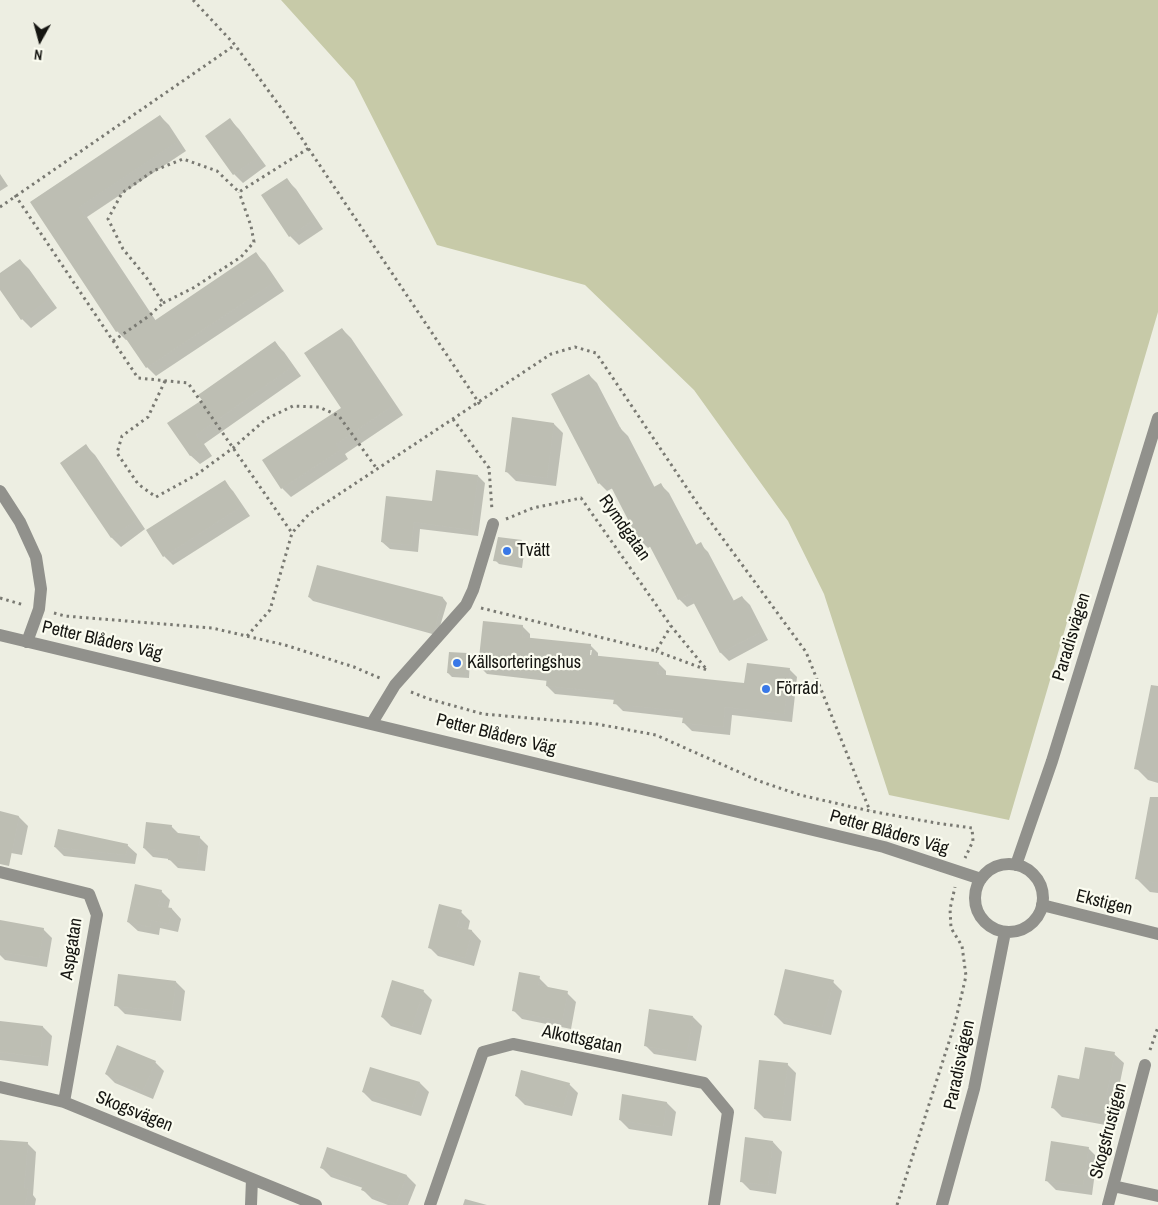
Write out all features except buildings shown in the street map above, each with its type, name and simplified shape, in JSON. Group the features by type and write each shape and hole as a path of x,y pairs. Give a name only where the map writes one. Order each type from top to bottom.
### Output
{"street":[{"name":"Paradisvägen","path":"1016,865 1052,761 1158,418"},
{"path":"0,491 20,522 36,558 41,589 39,609 27,642"},
{"path":"372,723 395,685 466,605 473,590 493,524"},
{"name":"Petter Blåders Väg","path":"0,635 884,847 981,878"},
{"path":"1016,865 1026,868 1037,880 1043,894 1042,905 1036,918 1024,928 1005,932 984,922 978,912 975,895 981,878 988,871 996,866 1016,865"},
{"name":"Aspgatan","path":"0,872 89,894 97,915 64,1102"},
{"name":"Ekstigen","path":"1042,905 1158,934"},
{"name":"Paradisvägen","path":"942,1205 974,1089 1005,932"},
{"name":"Alkottsgatan","path":"430,1205 483,1052 513,1044 704,1084 728,1112 714,1205"},
{"name":"Skogsfrustigen","path":"1108,1205 1145,1065"},
{"name":"Skogsvägen","path":"0,1087 64,1102 316,1205"},
{"path":"251,1205 252,1179"},
{"path":"1113,1186 1158,1196"}],"path":[{"path":"193,0 236,45 284,112 479,403"},
{"path":"0,206 236,45"},
{"path":"239,192 308,148"},
{"path":"113,341 149,316 163,303 193,288 241,257 254,242 251,226 239,192 217,171 183,159 153,171 122,194 108,219 123,249 163,303"},
{"path":"15,195 138,378 188,383 292,533"},
{"path":"247,636 270,610 292,533 309,514 551,354 575,347 596,353 699,506 806,652 870,811"},
{"path":"165,381 148,417 122,436 117,453 138,484 156,496 196,475 233,448 266,420 293,406 319,407 339,416 377,469"},
{"path":"452,419 489,468 493,524"},
{"name":"Rymdgatan","path":"466,605 656,651 707,670 671,626 581,498 532,508 493,524"},
{"path":"656,651 671,626"},
{"path":"1145,1065 1158,1027"}],"green space":[{"path":"281,0 1158,0 1158,312 1009,820 889,795 824,594 788,521 694,390 585,285 437,245 354,81"}],"place":[{"name":"Tvätt","path":"507,551"},
{"name":"Källsorteringshus","path":"457,663"},
{"name":"Förråd","path":"766,689"}]}
